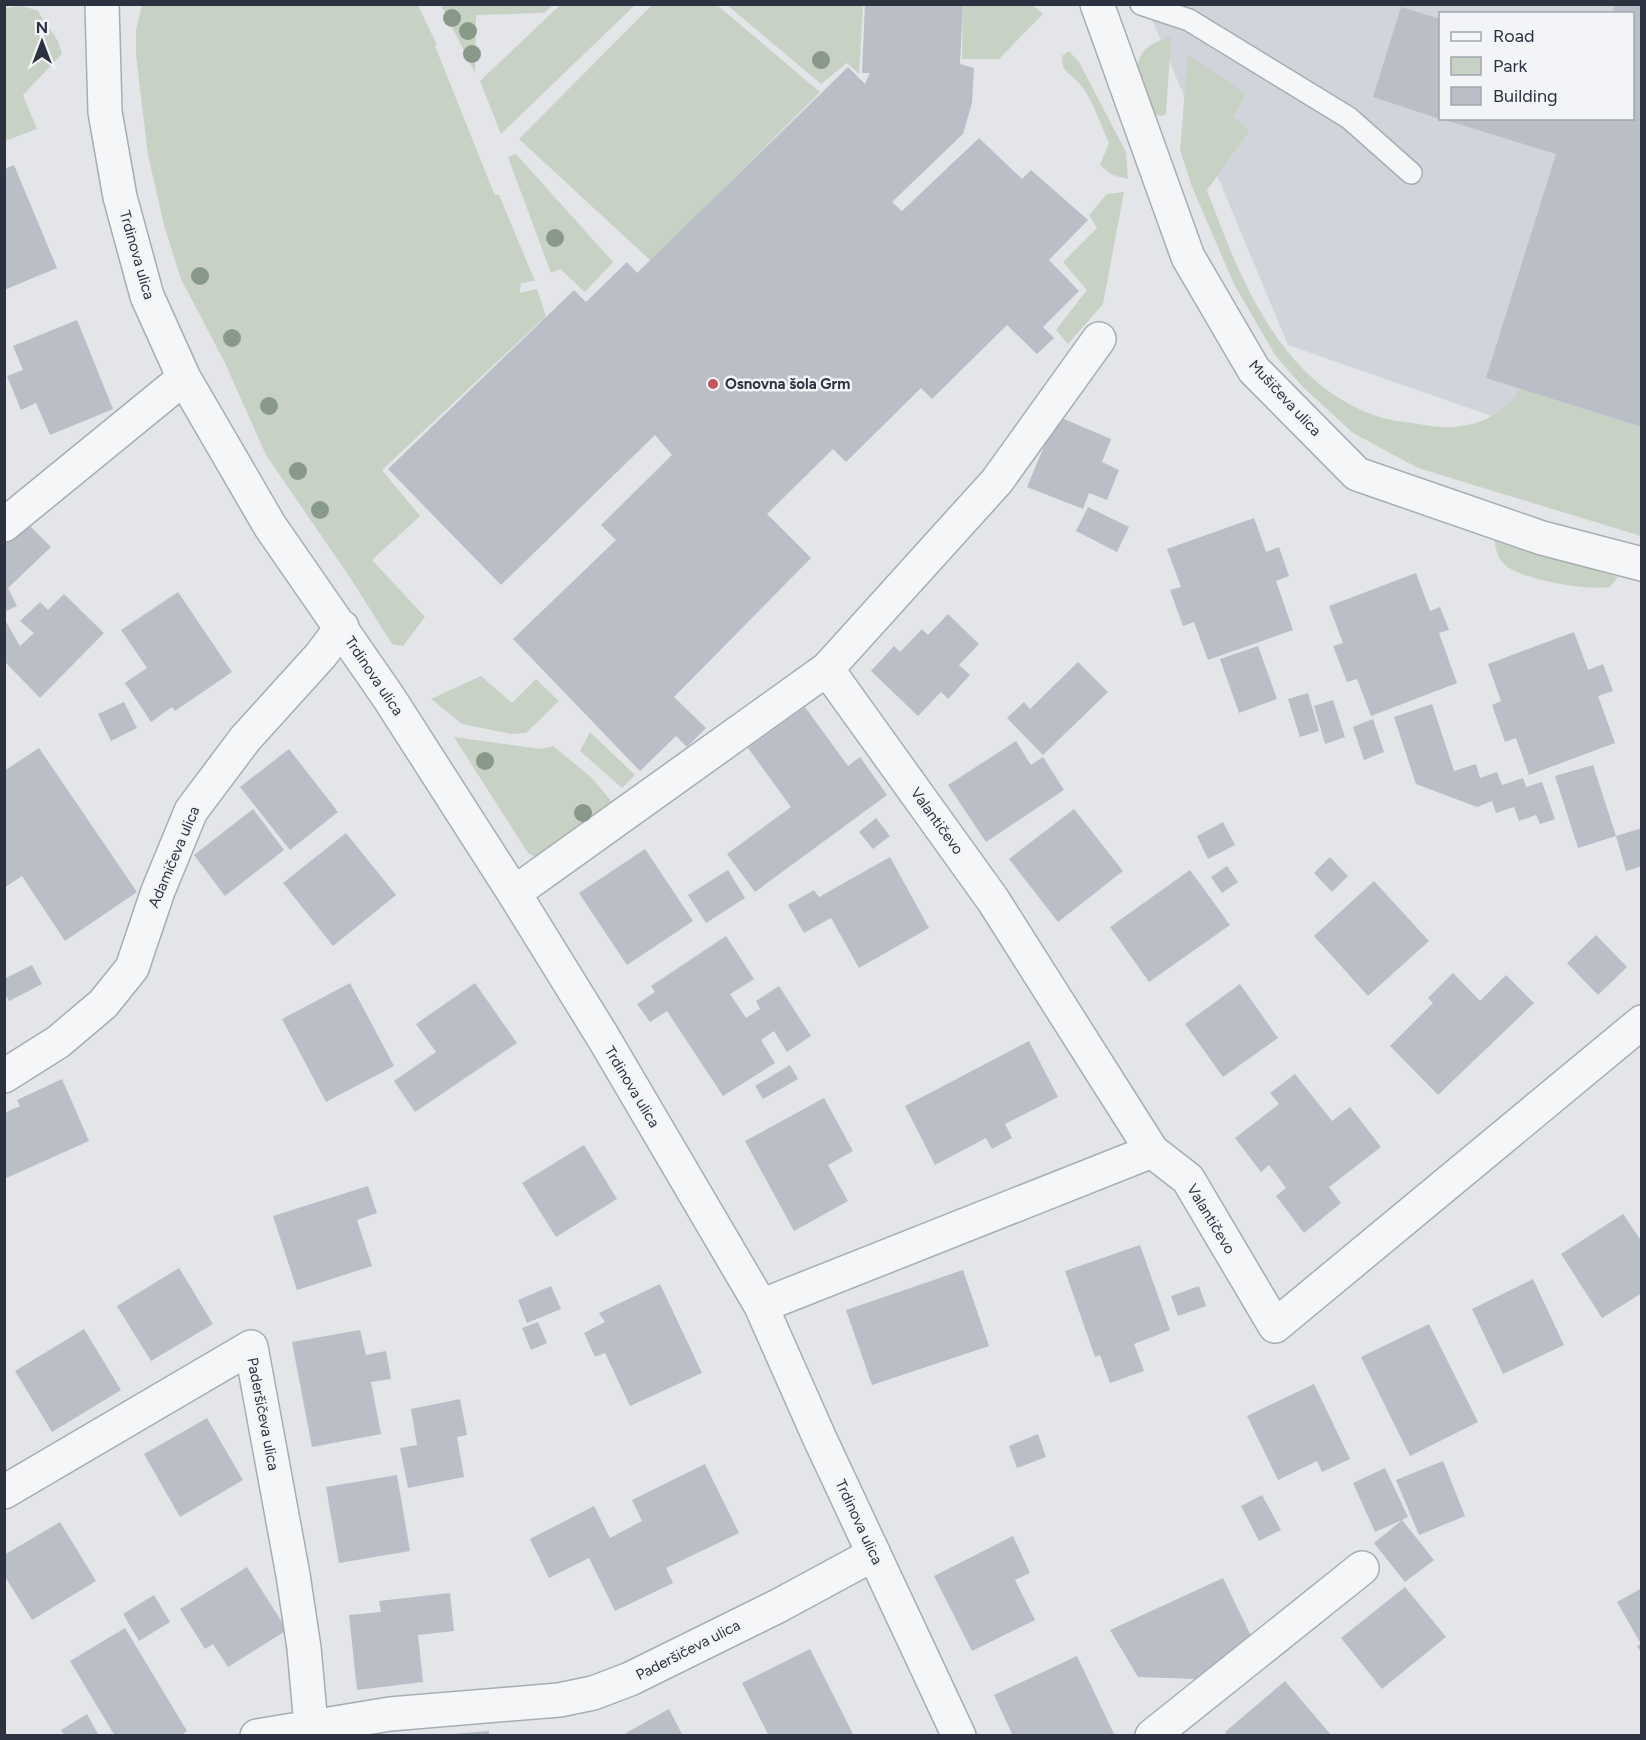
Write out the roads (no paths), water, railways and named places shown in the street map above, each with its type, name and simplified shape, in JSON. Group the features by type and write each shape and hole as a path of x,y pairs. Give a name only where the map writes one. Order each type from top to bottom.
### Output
{"street":[{"name":"Trdinova ulica","path":"102,4 105,112 120,198 147,296 184,378 270,526 342,627 514,893 603,1037 761,1306 959,1736"},
{"name":"Mušičeva ulica","path":"1097,4 1188,257 1254,370 1357,474 1542,538 1641,564"},
{"path":"514,893 827,669 997,481 1099,339"},
{"path":"4,525 184,378"},
{"name":"Adamičeva ulica","path":"4,1076 58,1042 103,1004 132,968 158,891 191,812 245,739 321,655 342,627"},
{"name":"Valantičevo","path":"827,669 993,900 1152,1151 1188,1179 1275,1326 1641,1022"},
{"path":"761,1306 1152,1151"},
{"name":"Paderšičeva ulica","path":"4,1492 251,1347 293,1575 304,1648 312,1731"},
{"name":"Paderšičeva ulica","path":"257,1736 312,1731 390,1714 549,1701 593,1693 630,1679 778,1606 874,1554"},
{"path":"1152,1736 1362,1568"}],"lane":[{"path":"1141,4 1189,20 1349,118 1411,173"}],"place":[{"name":"Osnovna šola Grm","path":"713,384"}]}
